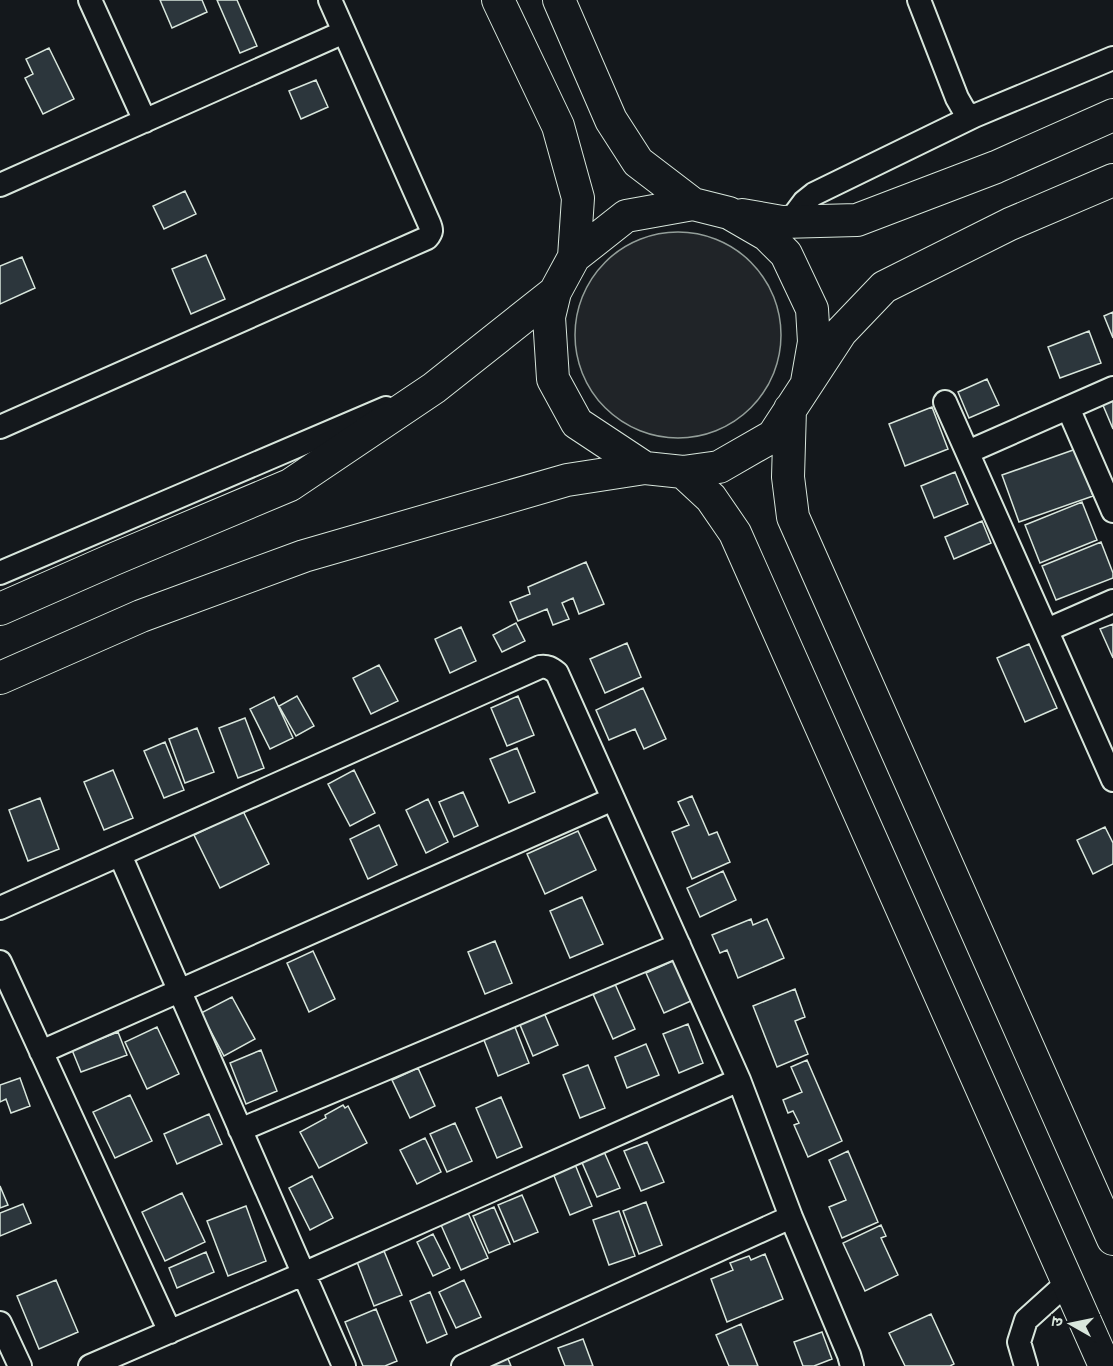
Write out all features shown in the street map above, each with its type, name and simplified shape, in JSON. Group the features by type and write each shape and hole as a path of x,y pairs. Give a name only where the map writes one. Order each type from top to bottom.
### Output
{"street":[{"path":"90,0 145,121"},
{"path":"0,427 427,238 431,234 432,229 330,0"},
{"path":"498,0 558,126 578,198 574,257"},
{"path":"559,0 611,120 638,162 693,204 729,213 782,222 857,220 996,167 1113,114"},
{"path":"919,0 957,98 965,112 974,116"},
{"path":"0,185 344,32"},
{"path":"789,222 804,202 814,194 974,116 1113,58"},
{"path":"0,678 141,616 304,556 567,480 645,468 683,472 719,467 773,436 841,332 884,287 1010,224 1113,180"},
{"path":"645,468 577,423 553,380 549,317 555,292 574,257 626,216 693,204"},
{"path":"729,213 766,235 786,254 812,309 814,342 807,381"},
{"path":"0,609 290,485 434,388 555,292"},
{"path":"0,573 434,388"},
{"path":"968,452 1113,388"},
{"path":"945,402 1047,630 1104,734 1113,780"},
{"path":"790,408 788,477 793,517 1113,1239"},
{"path":"1068,408 1113,511"},
{"path":"683,472 711,498 735,533 1104,1366"},
{"path":"1047,630 1113,601"},
{"path":"0,908 540,668 552,669 557,673 739,1080 791,1217 852,1366"},
{"path":"41,1052 613,799"},
{"path":"120,855 344,1366"},
{"path":"240,1130 679,945"},
{"path":"0,962 170,1332"},
{"path":"90,1366 739,1080"},
{"path":"463,1366 791,1217"},
{"path":"1026,1366 1019,1342 1026,1320 1068,1283"},
{"path":"0,1323 20,1366"}],"shaded area":[{"path":"678,232 698,234 717,240 751,262 773,296 779,315 781,335 779,355 773,374 751,408 717,430 698,436 678,438 658,436 639,430 605,408 583,374 577,355 575,335 577,315 583,296 605,262 639,240 658,234"}],"building":[{"path":"160,0 202,0 207,12 172,28"},
{"path":"217,0 237,0 257,46 240,53"},
{"path":"49,48 74,99 43,114 25,78 33,74 26,59"},
{"path":"316,80 328,107 301,119 289,91"},
{"path":"185,191 196,214 164,229 153,206"},
{"path":"206,255 225,299 191,314 172,269"},
{"path":"22,257 35,288 0,304 0,266"},
{"path":"1113,312 1113,338 1104,316"},
{"path":"1089,331 1101,363 1060,378 1048,347"},
{"path":"987,379 999,405 969,418 958,392"},
{"path":"1113,398 1113,429 1102,403"},
{"path":"932,407 948,449 905,466 889,424"},
{"path":"1076,449 1093,496 1019,522 1002,475"},
{"path":"955,472 968,504 934,518 921,486"},
{"path":"1082,502 1097,540 1040,563 1025,525"},
{"path":"982,521 991,543 954,559 945,537"},
{"path":"1101,542 1113,578 1056,600 1042,566"},
{"path":"586,562 604,604 579,614 573,598 562,603 569,619 553,625 547,609 518,621 510,602 530,594 528,587"},
{"path":"516,623 525,641 502,652 493,635"},
{"path":"1113,624 1113,658 1100,629"},
{"path":"461,627 476,661 450,673 435,639"},
{"path":"627,643 641,677 605,693 590,659"},
{"path":"1029,644 1057,708 1025,722 997,658"},
{"path":"379,665 398,701 371,714 353,678"},
{"path":"643,688 666,739 644,749 635,729 609,740 596,710"},
{"path":"297,696 314,726 296,736 279,706"},
{"path":"518,696 534,735 507,746 491,708"},
{"path":"274,697 293,738 270,749 250,709"},
{"path":"245,718 264,768 238,778 219,728"},
{"path":"197,728 214,772 185,783 169,739"},
{"path":"165,742 184,790 164,798 144,751"},
{"path":"517,748 535,792 509,803 490,759"},
{"path":"113,770 133,818 104,830 84,782"},
{"path":"354,770 375,813 350,826 328,784"},
{"path":"463,792 478,826 454,837 439,802"},
{"path":"692,796 709,835 717,832 730,862 692,879 672,832 689,825 678,802"},
{"path":"40,798 59,849 28,861 9,810"},
{"path":"428,799 448,842 426,853 406,810"},
{"path":"243,811 269,864 220,888 194,835"},
{"path":"379,825 397,865 368,879 350,839"},
{"path":"1105,827 1113,843 1113,864 1093,874 1077,840"},
{"path":"578,831 596,870 545,894 527,854"},
{"path":"723,871 736,900 700,917 687,888"},
{"path":"582,897 603,944 570,958 550,911"},
{"path":"751,919 753,925 767,919 784,958 738,978 727,950 720,953 712,935"},
{"path":"495,941 512,983 485,994 468,952"},
{"path":"313,951 335,999 309,1012 287,963"},
{"path":"675,960 693,1000 664,1013 646,973"},
{"path":"615,984 635,1029 613,1039 593,994"},
{"path":"795,989 805,1017 795,1021 808,1054 777,1067 753,1006"},
{"path":"232,997 255,1039 224,1056 201,1013"},
{"path":"542,1008 558,1045 533,1056 518,1020"},
{"path":"513,1022 529,1063 498,1076 482,1035"},
{"path":"688,1024 703,1063 679,1073 663,1034"},
{"path":"157,1027 179,1074 147,1089 125,1042"},
{"path":"118,1032 127,1055 81,1072 72,1050"},
{"path":"646,1044 659,1075 627,1088 615,1057"},
{"path":"261,1050 277,1091 246,1104 230,1063"},
{"path":"807,1060 842,1141 808,1157 794,1125 799,1123 793,1111 788,1113 783,1100 802,1092 791,1067"},
{"path":"588,1065 605,1108 580,1118 563,1075"},
{"path":"418,1068 435,1106 410,1118 392,1080"},
{"path":"20,1078 30,1106 11,1113 6,1099 0,1102 0,1085"},
{"path":"130,1095 152,1141 115,1158 93,1112"},
{"path":"501,1097 522,1147 497,1158 476,1108"},
{"path":"343,1105 345,1108 348,1106 367,1143 319,1168 300,1132 326,1118 325,1115"},
{"path":"209,1114 222,1144 177,1164 164,1134"},
{"path":"455,1123 472,1161 447,1172 430,1134"},
{"path":"425,1138 441,1172 417,1184 400,1150"},
{"path":"647,1142 664,1182 641,1191 624,1151"},
{"path":"602,1147 620,1188 597,1197 580,1158"},
{"path":"848,1151 878,1222 842,1238 829,1207 846,1200 829,1160"},
{"path":"572,1157 592,1206 570,1215 550,1166"},
{"path":"312,1176 333,1218 310,1230 289,1188"},
{"path":"0,1186 8,1205 0,1208"},
{"path":"182,1193 205,1242 165,1261 142,1212"},
{"path":"522,1195 538,1232 514,1242 498,1205"},
{"path":"646,1202 662,1245 639,1254 623,1211"},
{"path":"23,1204 31,1223 0,1236 0,1213"},
{"path":"246,1206 266,1261 228,1276 207,1221"},
{"path":"494,1207 510,1244 489,1253 473,1216"},
{"path":"619,1211 635,1256 609,1265 593,1220"},
{"path":"468,1213 488,1258 461,1270 441,1225"},
{"path":"881,1225 886,1236 881,1238 898,1275 865,1291 843,1243"},
{"path":"433,1234 450,1268 433,1276 417,1242"},
{"path":"384,1251 402,1295 374,1306 357,1262"},
{"path":"206,1252 214,1272 177,1288 169,1268"},
{"path":"765,1254 783,1299 727,1322 711,1279 733,1270 730,1263 749,1256 751,1260"},
{"path":"56,1280 78,1332 39,1349 17,1296"},
{"path":"464,1280 481,1317 456,1328 439,1292"},
{"path":"430,1292 447,1334 427,1343 410,1301"},
{"path":"376,1309 397,1361 385,1366 363,1366 345,1322"},
{"path":"931,1314 954,1364 950,1366 905,1366 889,1333"},
{"path":"741,1324 758,1366 729,1366 716,1335"},
{"path":"822,1332 832,1359 814,1366 803,1366 794,1342"},
{"path":"583,1339 593,1366 565,1366 558,1348"},
{"path":"506,1354 511,1366 481,1366"}]}
